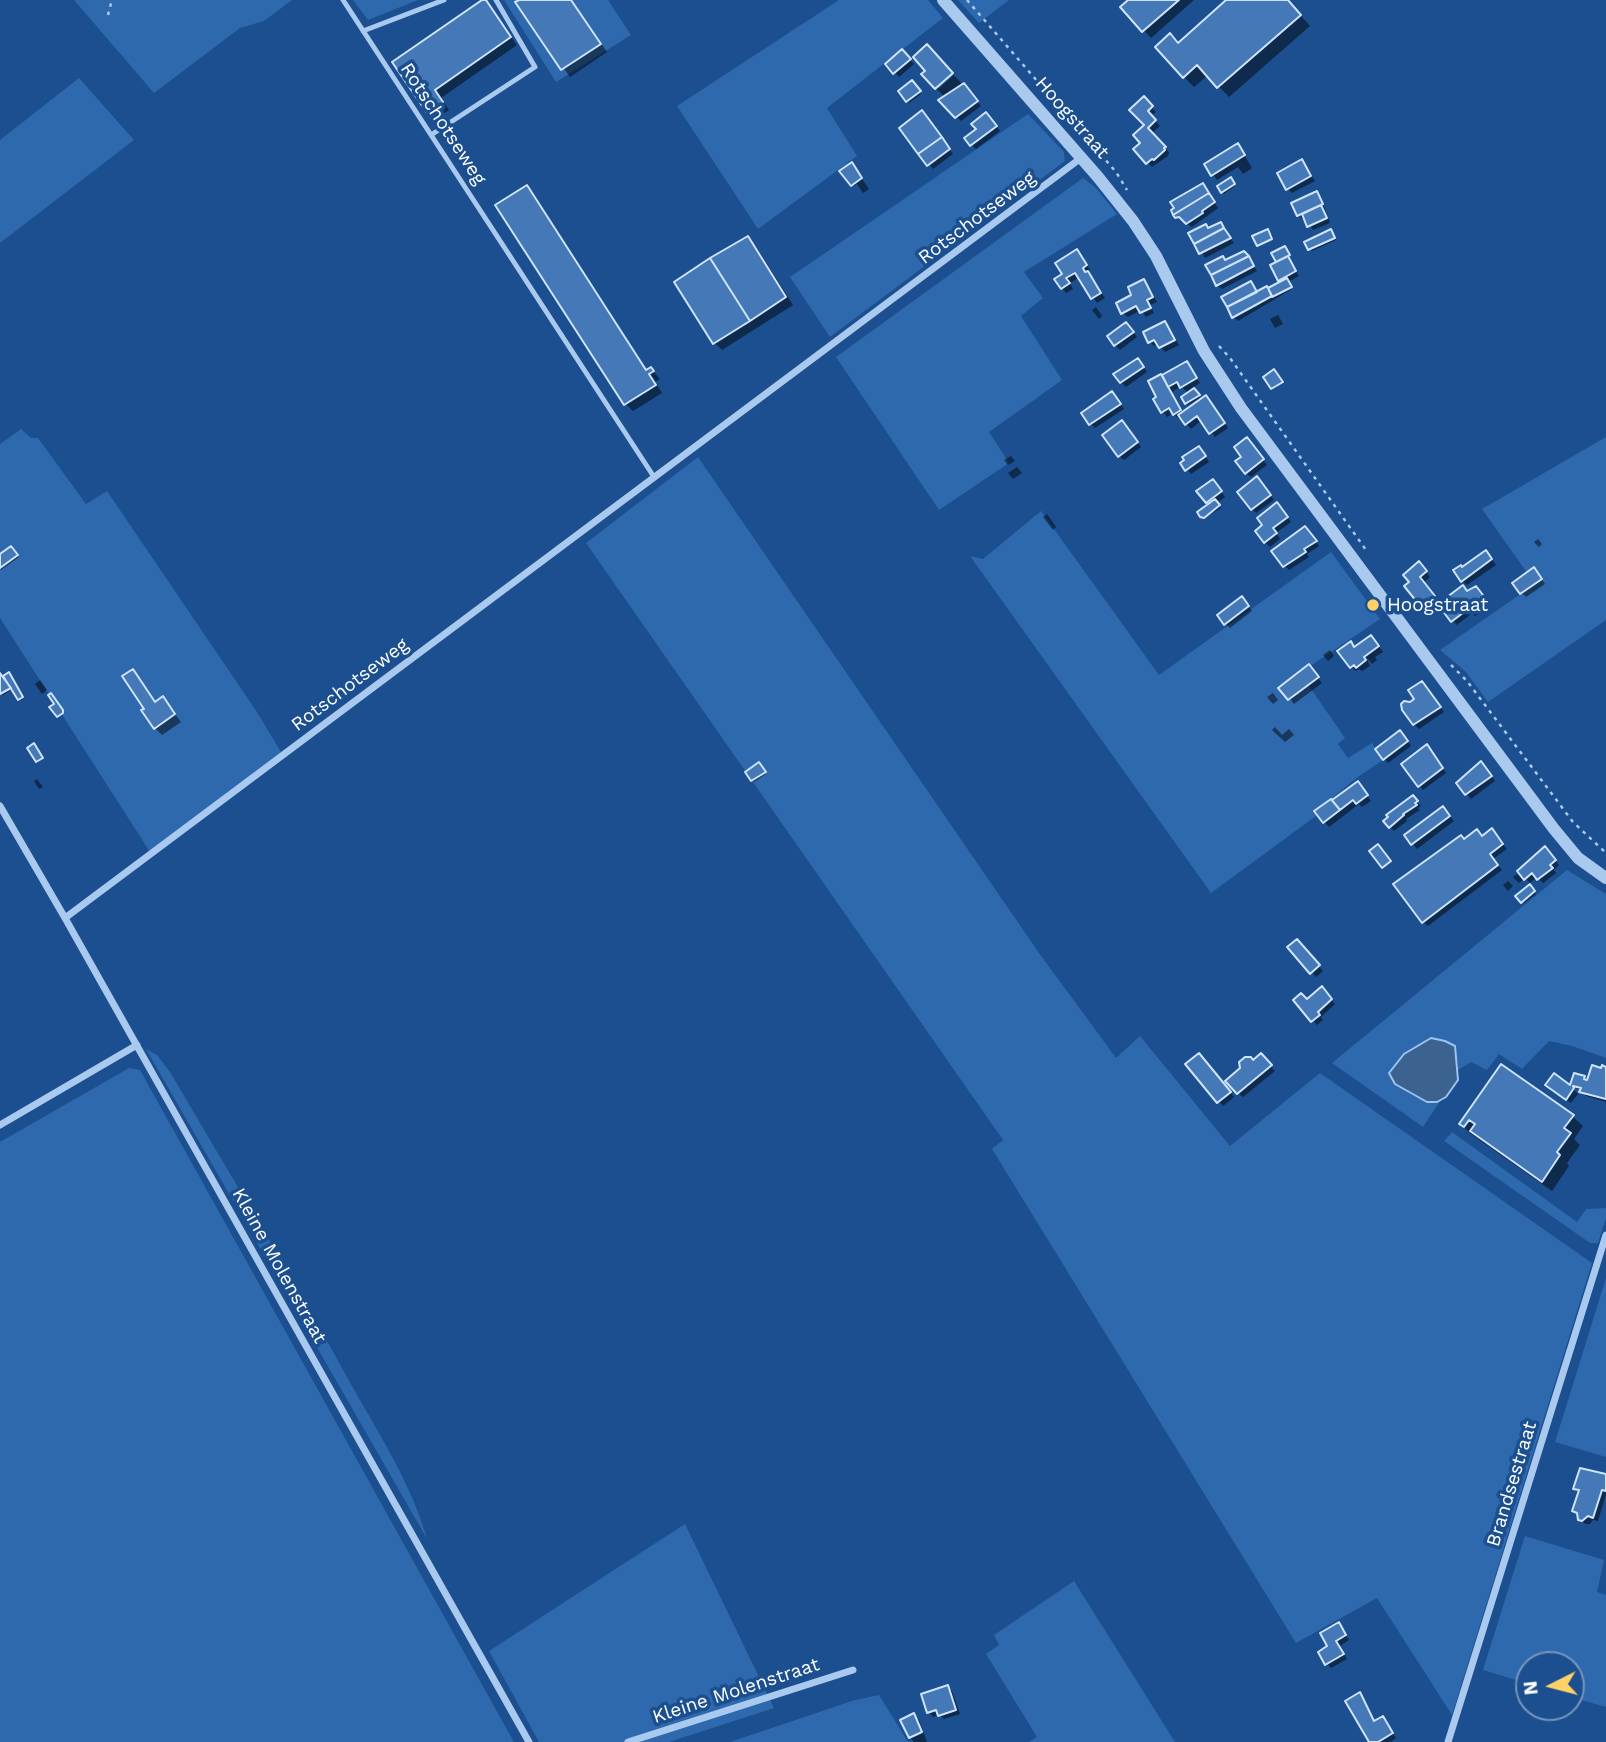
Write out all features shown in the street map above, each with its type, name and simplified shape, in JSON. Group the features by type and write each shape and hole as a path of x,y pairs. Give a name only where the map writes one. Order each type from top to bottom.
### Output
{"street":[{"name":"Hoogstraat","path":"943,0 1115,197 1144,236 1204,351 1247,415 1554,829 1578,858 1606,878"},
{"name":"Rotschotseweg","path":"65,918 1081,158"},
{"name":"Kleine Molenstraat","path":"0,806 526,1740"},
{"path":"0,1125 137,1045"},
{"name":"Brandsestraat","path":"1448,1742 1606,1235"},
{"name":"Kleine Molenstraat","path":"628,1742 853,1670"}],"lane":[{"name":"Rotschotseweg","path":"343,0 654,477"},
{"path":"363,31 444,0"},
{"path":"431,135 535,67 496,0"}],"path":[{"path":"108,15 112,0"},
{"name":"Hoogstraat","path":"967,0 1116,172 1125,184 1129,196"},
{"path":"1215,342 1230,358 1359,537 1368,556"},
{"path":"1447,662 1467,681 1573,822 1606,853"}],"shaded area":[{"path":"74,0 292,0 264,21 240,28 154,93"},
{"path":"353,0 418,0 368,20"},
{"path":"504,0 608,0 631,35 556,82"},
{"path":"839,0 928,0 943,18 827,108 857,156 758,229 677,106"},
{"path":"958,0 1009,0 979,23"},
{"path":"79,78 134,140 0,243 0,140"},
{"path":"1028,114 1064,152 1065,161 830,337 790,277"},
{"path":"1083,178 1096,188 1117,214 1024,272 1043,298 1021,316 1062,380 989,432 1009,463 939,510 836,357"},
{"path":"21,429 31,438 38,438 86,504 107,491 257,712 281,752 150,852 0,618 0,444"},
{"path":"1606,437 1606,620 1488,702 1466,672 1440,650 1535,584 1482,509"},
{"path":"698,457 1039,953 1116,1058 1140,1036 1230,1146 1320,1073 1592,1263 1452,1715 1377,1598 1296,1643 992,1149 1003,1140 586,543"},
{"path":"1041,511 1159,675 1331,552 1380,619 1300,673 1345,738 1338,744 1348,758 1372,743 1383,760 1331,799 1331,805 1211,893 970,556 983,559"},
{"path":"1567,870 1606,894 1606,1058 1549,1041 1522,1069 1499,1054 1487,1070 1471,1062 1458,1070 1458,1062 1431,1038 1404,1054 1389,1073 1412,1095 1427,1101 1441,1100 1423,1127 1332,1063"},
{"path":"1431,1038 1455,1046 1458,1080 1446,1097 1437,1102 1427,1102 1395,1084 1389,1073 1404,1054"},
{"path":"146,1049 157,1055 170,1072 308,1307 394,1460 413,1499 427,1539"},
{"path":"129,1068 140,1070 514,1742 0,1742 0,1142"},
{"path":"1452,1132 1577,1222 1586,1209 1606,1208 1606,1218 1598,1243 1590,1243 1444,1141"},
{"path":"1606,1278 1606,1457 1555,1442"},
{"path":"685,1524 774,1708 669,1742 539,1742 489,1651"},
{"path":"1525,1536 1604,1560 1597,1592 1606,1595 1606,1707 1585,1701 1585,1651 1515,1651 1515,1680 1483,1670"},
{"path":"1074,1581 1175,1742 1029,1742 1037,1737 986,1654 999,1645 994,1635"},
{"path":"879,1695 908,1742 730,1742 855,1700"}],"building":[{"path":"482,0 486,0 511,37 435,90 443,102 427,113 392,62"},
{"path":"571,0 601,44 561,70 515,2"},
{"path":"1128,0 1179,0 1142,32 1120,7"},
{"path":"1226,0 1288,0 1301,15 1217,88 1197,65 1183,78 1155,47 1170,33 1178,43"},
{"path":"927,44 953,73 935,89 921,74 925,71 913,57"},
{"path":"902,49 911,59 893,74 885,64"},
{"path":"912,80 921,91 906,102 898,91"},
{"path":"964,83 978,101 955,118 938,100"},
{"path":"1144,96 1153,106 1148,111 1156,120 1148,128 1166,147 1154,160 1146,164 1133,149 1140,143 1133,135 1144,125 1129,110"},
{"path":"922,110 942,137 918,154 899,128"},
{"path":"986,112 997,126 970,146 964,138 976,129 971,124"},
{"path":"942,137 950,149 927,166 918,154"},
{"path":"1238,143 1245,155 1211,176 1204,164"},
{"path":"1302,159 1311,176 1286,190 1277,173"},
{"path":"852,162 862,178 851,186 839,171"},
{"path":"1231,177 1235,184 1221,193 1217,186"},
{"path":"1203,183 1209,193 1173,215 1171,210 1174,208 1170,202"},
{"path":"527,185 646,370 651,367 654,371 649,374 656,385 624,405 495,205"},
{"path":"1317,191 1323,204 1297,216 1291,203"},
{"path":"1209,193 1215,202 1202,211 1203,213 1186,224 1179,217 1175,218 1173,215"},
{"path":"1321,205 1327,218 1307,227 1302,214"},
{"path":"1221,222 1224,228 1194,244 1188,233 1206,224 1208,228"},
{"path":"1224,228 1231,238 1199,254 1194,244"},
{"path":"1268,229 1272,239 1257,246 1252,236"},
{"path":"1331,229 1335,238 1308,250 1304,242"},
{"path":"748,236 786,297 750,321 710,258"},
{"path":"1285,246 1290,255 1276,262 1271,253"},
{"path":"1077,249 1087,265 1083,268 1085,272 1088,271 1101,293 1091,299 1075,273 1066,278 1070,283 1061,289 1054,279 1062,274 1055,263"},
{"path":"1244,251 1249,256 1211,275 1205,265 1223,256 1225,260"},
{"path":"1249,256 1254,266 1216,286 1211,275"},
{"path":"1288,256 1296,271 1278,281 1270,265"},
{"path":"710,258 750,321 713,344 674,282"},
{"path":"1287,278 1292,287 1272,297 1268,288"},
{"path":"1144,279 1153,297 1147,300 1151,308 1140,313 1136,306 1121,314 1116,303 1131,295 1128,287"},
{"path":"1251,281 1257,292 1227,307 1221,297"},
{"path":"1267,286 1272,296 1232,318 1227,307"},
{"path":"1165,321 1175,340 1159,348 1154,340 1148,343 1143,332"},
{"path":"1126,322 1134,332 1114,346 1107,336"},
{"path":"1138,358 1144,367 1120,383 1113,374"},
{"path":"1187,361 1197,378 1180,388 1177,382 1168,387 1162,375"},
{"path":"1274,369 1283,382 1271,389 1263,377"},
{"path":"1161,374 1181,410 1173,415 1169,408 1161,413 1153,399 1156,397 1148,381"},
{"path":"1194,388 1200,395 1185,404 1181,397"},
{"path":"1112,391 1121,404 1089,425 1081,413"},
{"path":"1206,395 1225,423 1209,434 1197,416 1185,425 1178,415"},
{"path":"1122,420 1138,442 1118,457 1102,435"},
{"path":"1247,437 1264,459 1245,474 1235,461 1241,457 1234,447"},
{"path":"1199,446 1206,456 1185,471 1180,463 1184,460 1182,457"},
{"path":"1257,476 1271,495 1251,510 1237,492"},
{"path":"1213,479 1222,491 1206,503 1196,491"},
{"path":"1215,499 1220,505 1204,518 1200,517 1197,512"},
{"path":"1277,502 1288,517 1273,528 1277,533 1264,543 1255,531 1262,525 1257,518"},
{"path":"1305,526 1317,541 1283,567 1271,551"},
{"path":"11,546 18,555 0,568 0,554"},
{"path":"1486,550 1492,559 1461,582 1453,570"},
{"path":"1419,561 1427,571 1420,577 1435,596 1421,607 1404,586 1409,582 1403,575"},
{"path":"1534,567 1542,579 1520,594 1512,583"},
{"path":"1463,585 1467,591 1476,586 1483,595 1478,601 1480,604 1451,622 1442,610 1448,606 1443,600"},
{"path":"1242,596 1249,606 1224,625 1217,615"},
{"path":"1371,635 1379,646 1364,657 1366,660 1356,668 1354,665 1350,668 1337,651 1351,641 1354,647"},
{"path":"1309,664 1319,677 1288,700 1278,688"},
{"path":"133,669 155,702 163,696 175,714 154,729 122,676"},
{"path":"9,672 23,697 18,700 3,676"},
{"path":"0,673 11,688 0,694"},
{"path":"1422,681 1441,707 1413,725 1402,710 1401,704 1414,699 1408,690"},
{"path":"51,693 63,710 57,717 49,707 54,704 48,695"},
{"path":"1400,730 1408,741 1383,760 1375,749"},
{"path":"34,743 43,758 36,762 27,748"},
{"path":"1427,744 1443,768 1418,787 1401,764"},
{"path":"1481,761 1492,776 1465,795 1456,783"},
{"path":"759,762 766,772 751,781 745,772"},
{"path":"1358,781 1368,795 1356,804 1353,800 1340,810 1332,800"},
{"path":"1413,795 1418,801 1415,803 1417,805 1389,828 1383,821 1388,817 1386,815"},
{"path":"1331,799 1340,810 1323,823 1314,811"},
{"path":"1443,806 1450,816 1411,845 1404,835"},
{"path":"1492,828 1503,844 1490,854 1498,865 1422,923 1393,884 1461,835 1464,839 1477,829 1482,836"},
{"path":"1378,844 1391,861 1382,868 1369,851"},
{"path":"1545,846 1556,860 1550,865 1553,868 1537,880 1532,873 1524,880 1517,871"},
{"path":"1530,884 1535,891 1521,903 1515,896"},
{"path":"1297,939 1320,965 1310,974 1287,947"},
{"path":"1322,986 1332,999 1311,1022 1293,1000 1301,993 1307,999"},
{"path":"1199,1053 1231,1092 1217,1103 1185,1064"},
{"path":"1261,1053 1272,1065 1237,1094 1225,1081 1240,1068 1239,1062 1245,1057 1251,1057 1253,1060"},
{"path":"1501,1064 1574,1115 1564,1128 1571,1133 1557,1152 1560,1155 1542,1182 1470,1131 1475,1124 1469,1120 1464,1127 1459,1124"},
{"path":"1592,1065 1606,1067 1606,1099 1579,1092 1581,1088 1573,1086 1566,1100 1545,1085 1554,1073 1570,1085 1574,1073 1585,1076 1584,1079 1587,1080"},
{"path":"1580,1468 1606,1474 1606,1491 1602,1490 1593,1518 1588,1516 1582,1521 1578,1520 1577,1513 1572,1511 1579,1490 1573,1489"},
{"path":"1339,1622 1346,1635 1336,1641 1344,1654 1325,1665 1318,1652 1327,1646 1320,1633"},
{"path":"948,1685 956,1710 938,1716 936,1710 927,1713 921,1694"},
{"path":"1360,1692 1374,1721 1383,1716 1393,1733 1378,1742 1369,1742 1345,1701"},
{"path":"914,1713 922,1732 909,1738 900,1720"}],"place":[{"name":"Hoogstraat","path":"1373,605"}]}
